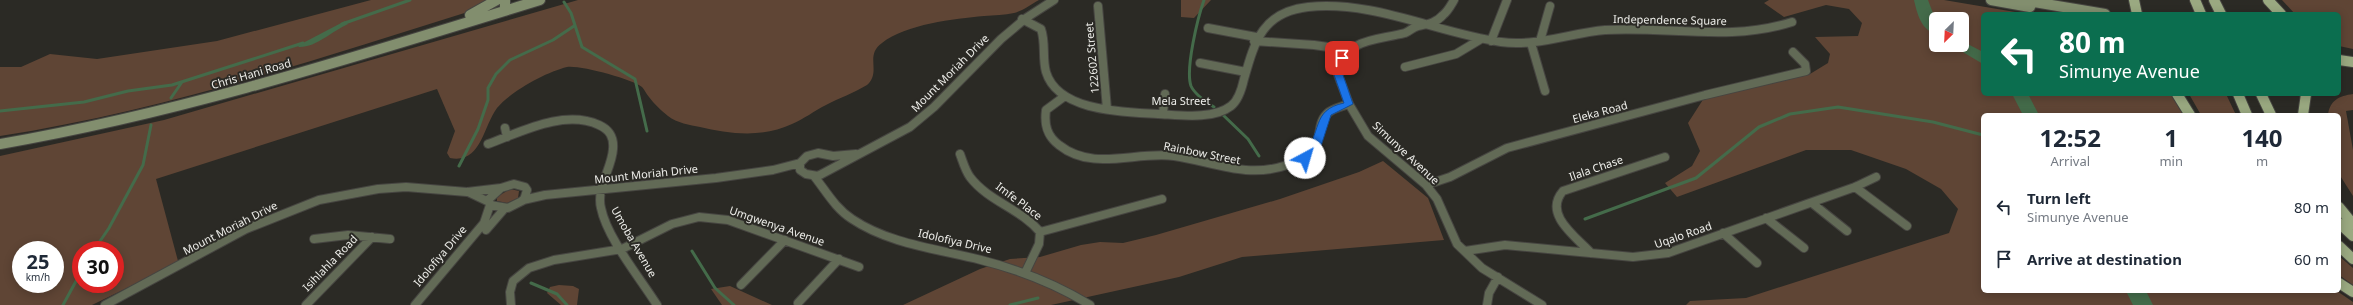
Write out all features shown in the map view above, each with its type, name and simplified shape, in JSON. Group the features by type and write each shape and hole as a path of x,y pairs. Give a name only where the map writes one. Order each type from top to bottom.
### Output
{"main road":[{"path":"420,36 476,13 497,0"},
{"path":"505,0 505,10"},
{"name":"Chris Hani Road","path":"0,144 141,116 212,97 540,0"},
{"path":"1991,0 2087,12"},
{"path":"2022,0 2066,12"},
{"path":"2134,0 2137,12"},
{"path":"2195,0 2201,12"},
{"path":"2214,0 2220,12"},
{"path":"2268,0 2279,12"},
{"path":"2341,53 2353,55"},
{"path":"2341,60 2353,62"},
{"path":"2178,96 2189,113"},
{"path":"2239,96 2246,113"},
{"path":"2262,96 2270,113"},
{"path":"2303,113 2306,96"},
{"path":"2341,209 2353,224"},
{"path":"2341,224 2353,236"},
{"path":"2341,248 2353,259"},
{"path":"2341,284 2353,292"}],"street":[{"name":"Mount Moriah Drive","path":"467,192 490,204 504,208 526,197 716,178 800,167 814,176 833,168 856,154 890,140 911,126 1022,19 1054,0"},
{"path":"1208,28 1255,39 1349,50 1364,42 1407,32 1416,26 1429,25 1444,15 1454,0"},
{"path":"1491,41 1507,0"},
{"name":"Mela Street","path":"1022,19 1042,29 1045,41 1046,73 1050,81 1065,96 1080,103 1107,109 1201,114 1226,109 1234,104 1239,96 1255,39 1266,23 1281,14 1328,3 1397,16 1429,25"},
{"name":"122602 Street","path":"1098,6 1107,109"},
{"path":"1540,41 1550,6"},
{"name":"Independence Square","path":"1429,25 1444,31 1491,41 1530,43 1571,34 1622,30 1750,32 1792,22"},
{"path":"1405,67 1456,53 1476,44 1481,39"},
{"path":"1530,43 1545,91"},
{"name":"Simunye Avenue","path":"1349,50 1342,58 1337,72 1349,104 1368,136 1426,185 1437,199 1457,244 1482,268 1542,305"},
{"name":"Eleka Road","path":"1426,185 1450,177 1507,148 1786,76 1803,73 1807,70 1792,52"},
{"path":"1200,63 1246,72"},
{"path":"1163,113 1165,94"},
{"name":"Rainbow Street","path":"1065,96 1046,110 1045,118 1046,126 1052,139 1069,152 1089,159 1108,160 1157,155 1174,156 1245,173 1281,167 1305,158 1316,146 1327,114 1337,107 1349,104"},
{"name":"Umoba Avenue","path":"488,144 562,121 588,121 599,124 612,134 614,142 600,206 622,249 657,305"},
{"path":"505,128 507,137"},
{"name":"Mount Moriah Drive","path":"800,167 812,154 824,153 833,156 856,154"},
{"name":"Imfe Place","path":"960,154 967,171 977,183 1024,216 1040,232 1039,244 1026,271"},
{"path":"825,188 833,168 833,156"},
{"name":"Ilala Chase","path":"1591,252 1559,218 1555,209 1557,198 1563,192 1586,182 1665,158"},
{"name":"Idolofiya Drive","path":"814,176 825,188 834,204 851,219 883,235 1026,271 1055,283 1090,305"},
{"name":"Uqalo Road","path":"1465,251 1505,245 1653,257 1678,250 1812,203 1855,187 1876,177"},
{"name":"Mount Moriah Drive","path":"105,305 246,229 283,212 319,200 378,189 406,187 467,192 520,185 528,190 526,197"},
{"path":"1855,187 1907,226"},
{"path":"490,204 491,195 501,188"},
{"path":"1040,232 1162,199"},
{"path":"1812,203 1847,231"},
{"name":"Idolofiya Drive","path":"415,305 484,223 490,204"},
{"path":"484,223 486,230 504,208"},
{"name":"Umgwenya Avenue","path":"511,305 511,285 518,274 526,269 545,262 598,255 622,249 678,222 708,217 728,220 859,267"},
{"path":"1766,218 1804,248"},
{"path":"1723,233 1757,263"},
{"name":"Isihlahla Road","path":"314,239 338,235 372,237 390,240"},
{"name":"Isihlahla Road","path":"306,305 372,237"},
{"path":"741,285 785,240"},
{"path":"798,303 839,259"},
{"path":"1487,305 1489,293 1498,277"}],"shaded area":[{"path":"371,0 489,0 474,10 239,82 120,113 0,136 0,67 21,67 50,54 97,59 217,41"},
{"path":"578,0 1039,0 1014,13 959,19 904,31 882,43 877,48 873,58 873,74 867,85 826,105 796,122 769,131 758,133 734,133 684,123 668,116 653,102 642,87 628,80 594,70 567,67 549,73 529,83 510,96 497,108 475,150 460,158 450,158 447,153 455,131 437,89 156,179 178,261 176,264 124,289 124,241 72,241 72,293 117,293 92,305 0,305 0,156 164,120"},
{"path":"1181,0 1211,0 1194,18 1181,17"},
{"path":"1769,0 1944,0 2015,12 1981,12 1981,96 2172,96 2182,113 1981,113 1981,293 2340,293 2353,302 2353,305 1686,305 1690,301 1746,298 1949,233 1958,209 1941,189 1906,169 1851,150 1806,150 1677,197 1665,183 1692,166 1700,151 1688,123 1704,98 1810,74 1828,63 1830,54 1815,37 1858,36 1862,23 1849,9 1826,5 1784,17 1764,3"},
{"path":"2282,0 2353,0 2353,49 2341,46 2341,12 2293,12"},
{"path":"345,21 348,24 318,42 305,47 298,47 301,44"},
{"path":"2353,94 2353,110 2346,111 2353,150 2353,196 2341,177 2341,113 2328,113 2333,102 2343,96"},
{"path":"2190,96 2227,96 2235,113 2200,113"},
{"path":"1383,161 1428,198 1444,240 1242,257 1179,277 1051,305 903,305 980,269 1010,259 1040,257 1081,245 1100,242 1123,243 1156,235 1280,199 1359,172"},
{"path":"510,189 519,191 518,198 507,203 497,201 497,197"},
{"path":"2341,258 2353,268 2353,285 2341,276"},
{"path":"559,285 573,286 579,289 577,305 561,305 547,293 550,287"},
{"path":"730,286 772,305 722,305 711,289"}],"waterway":[{"path":"342,24 410,0"},
{"path":"1204,0 1193,43 1190,78 1191,86 1195,92 1214,107"},
{"path":"1921,0 1924,12 1929,22"},
{"path":"564,2 571,13 582,47 635,79 647,131"},
{"path":"459,166 478,129 488,100 488,88 496,74 510,60 553,40 574,26"},
{"path":"0,111 84,102 128,91 172,85 303,43"},
{"path":"1969,50 1981,58"},
{"path":"171,98 182,82"},
{"path":"2021,96 2030,113"},
{"path":"1585,219 1696,178 1759,127 1790,114 1838,107 1933,122 1981,134"},
{"path":"1222,114 1248,139 1259,156"},
{"path":"100,241 109,228 143,165 151,125"},
{"path":"692,251 715,288 734,305"},
{"path":"531,283 557,294 567,305"},
{"path":"63,305 72,288"},
{"path":"2137,293 2143,305"},
{"path":"1010,305 1038,298"}],"route":[{"path":"1305,158 1312,153 1316,146 1324,118 1331,109 1349,104 1337,72 1338,64 1342,58"}]}
